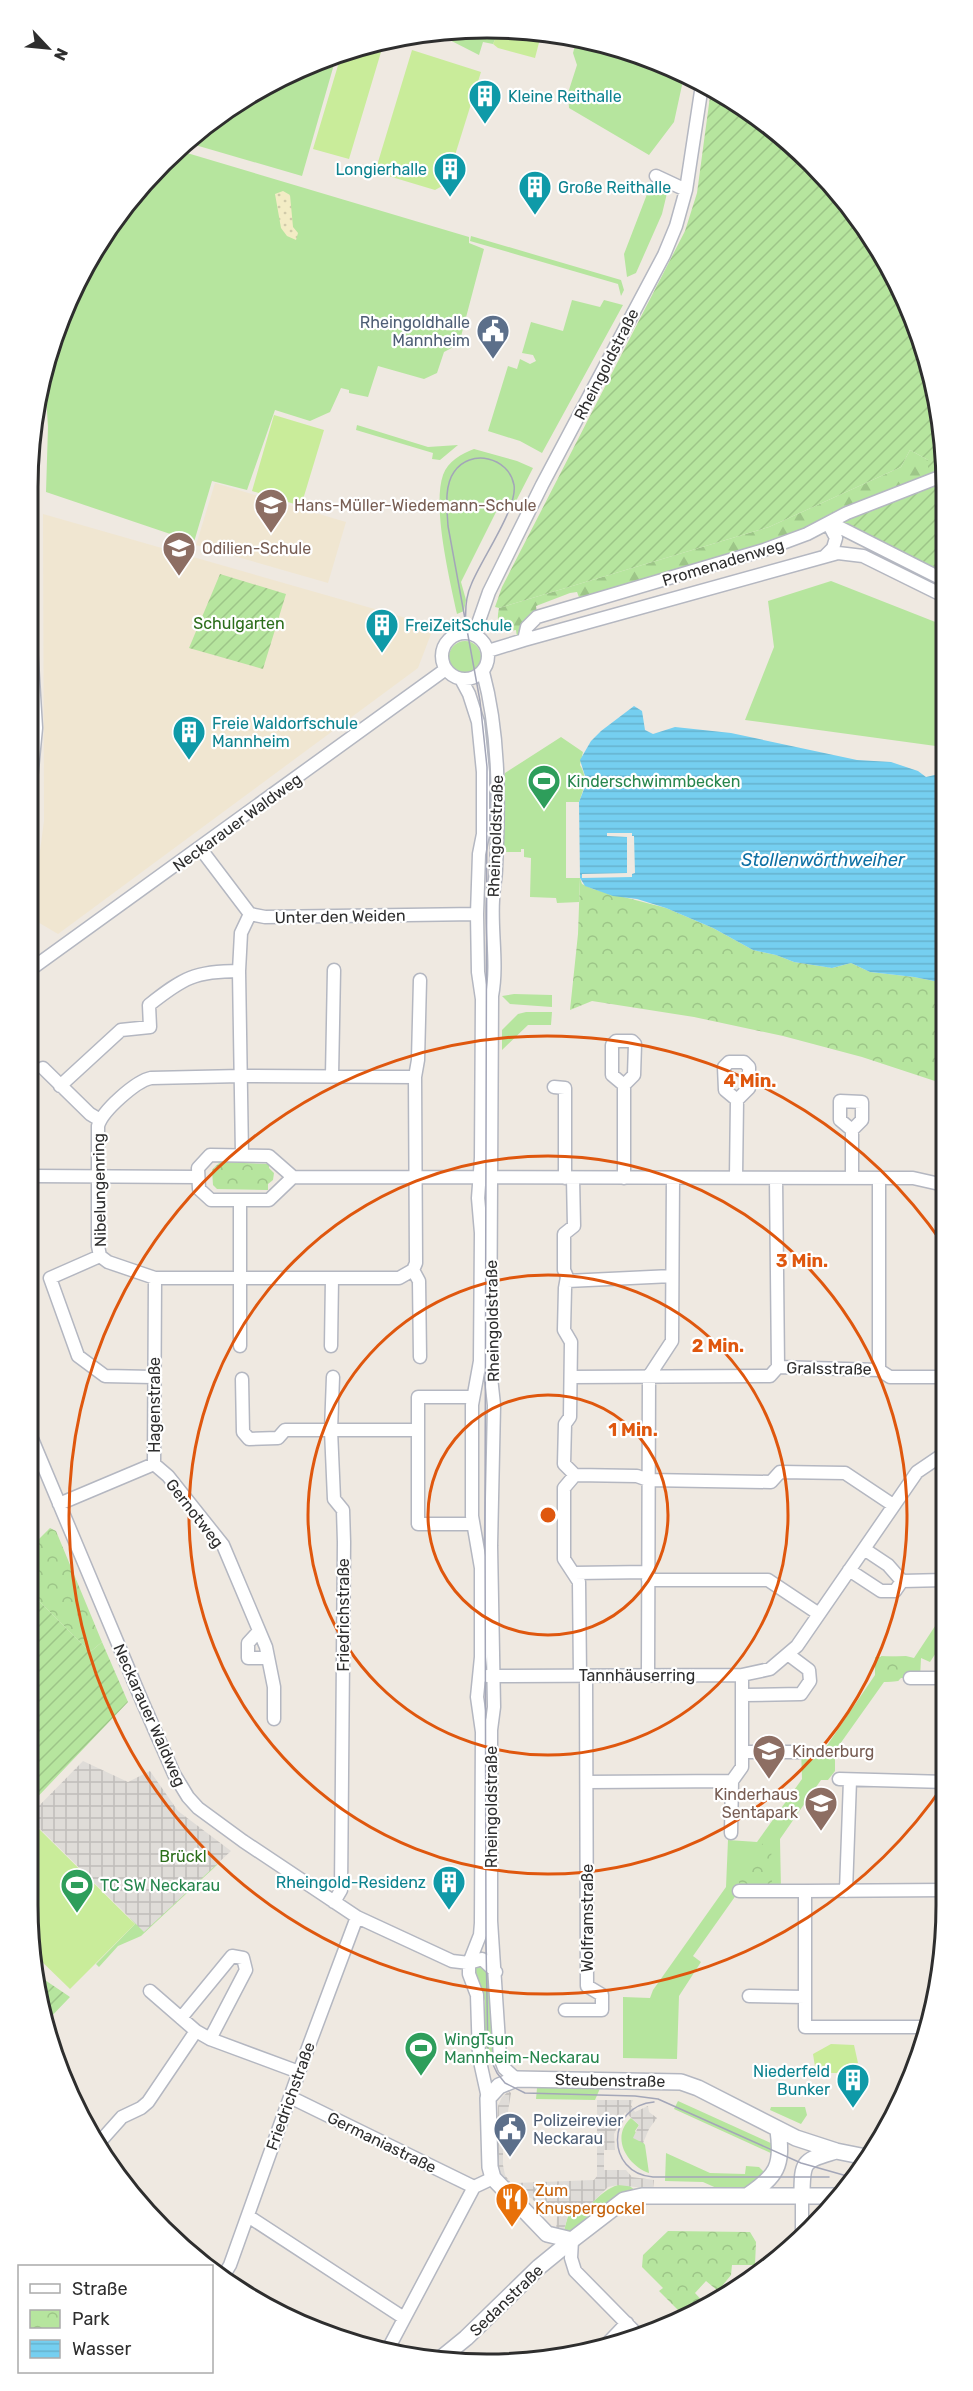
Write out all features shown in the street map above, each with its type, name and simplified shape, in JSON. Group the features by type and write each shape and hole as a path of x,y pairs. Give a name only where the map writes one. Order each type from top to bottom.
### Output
{"street":[{"name":"Rheingoldstraße","path":"474,635 489,592 542,485 664,255 676,226 686,189 701,93"},
{"path":"656,176 686,189"},
{"name":"Promenadenweg","path":"525,639 527,627 537,617 764,550 828,524 856,509 936,478"},
{"path":"825,556 833,548 836,538 828,524"},
{"path":"828,524 837,526 936,576"},
{"path":"483,672 471,679 453,676 446,669 442,653 446,642 459,634 474,635 483,641 488,651 825,556 849,553 862,556 936,592"},
{"path":"616,594 617,615"},
{"name":"Rheingoldstraße","path":"469,1963 480,1935 481,1923 482,1732 477,1697 480,1676 481,1568 472,1524 473,1397 480,1361 492,996 495,971 492,936 496,866 496,761 492,711 483,672 488,662 488,651"},
{"name":"Neckarauer Waldweg","path":"38,964 446,669"},
{"name":"Rheingoldstraße","path":"461,679 469,694 478,722 482,756 483,834 479,860 477,914 478,972 482,999 490,1368 494,1405 494,1516 491,1546 494,1676 491,1730 491,1911 500,2057"},
{"name":"Unter den Weiden","path":"200,848 250,914 265,917 477,914"},
{"path":"242,1155 239,971 241,933 250,914"},
{"path":"332,1076 334,970"},
{"path":"60,1086 122,1030 150,1027 149,1005 178,983 210,971 239,971"},
{"path":"420,980 416,1077 416,1263 413,1270 419,1281 420,1357"},
{"path":"43,1068 90,1114 100,1120"},
{"name":"Nibelungenring","path":"413,1270 399,1278 155,1278 108,1262 100,1256 98,1178 100,1120 142,1080 241,1076 416,1077"},
{"path":"624,1085 624,1178"},
{"path":"554,1087 565,1088 573,1226 564,1234 564,1270 567,1281 564,1330 571,1342 570,1417 565,1424 564,1464 575,1475 637,1476 648,1480 771,1482 780,1472 845,1473 893,1505"},
{"path":"736,1178 737,1100"},
{"path":"852,1130 852,1178"},
{"path":"292,1178 269,1200 211,1200 199,1189 198,1168 210,1155 242,1155 269,1156 292,1178 879,1178 923,1179 936,1183"},
{"path":"38,1176 198,1177"},
{"path":"648,1675 650,1376 672,1341 673,1178"},
{"name":"Gralsstraße","path":"776,1178 778,1367 879,1370 879,1178"},
{"path":"240,1200 240,1346"},
{"path":"100,1256 50,1278 78,1356 105,1376 153,1377"},
{"path":"567,1281 672,1276"},
{"name":"Hagenstraße","path":"59,1504 154,1464 155,1278"},
{"path":"331,1346 332,1278"},
{"path":"571,1377 770,1376 778,1367"},
{"path":"879,1370 890,1377 936,1377"},
{"name":"Friedrichstraße","path":"333,1377 331,1430 334,1500 344,1510 342,1890 334,1902"},
{"path":"242,1379 243,1432 249,1439 278,1438 285,1430 417,1430"},
{"path":"472,1524 418,1524 417,1430 418,1397 473,1397"},
{"name":"Neckarauer Waldweg","path":"38,1453 174,1774 183,1790 198,1808 357,1917 436,1955 458,1963 469,1963"},
{"name":"Tannhäuserring","path":"480,1676 742,1675 770,1669 789,1655 921,1467 936,1458"},
{"name":"Gernotweg","path":"154,1464 168,1476 223,1545 268,1658 274,1687 274,1719"},
{"name":"Wolframstraße","path":"565,2010 602,2010 602,1995 587,1986 587,1782 579,1582 564,1559 564,1488 575,1475"},
{"path":"864,1549 888,1565 902,1581"},
{"path":"849,1570 881,1591 895,1592 902,1581"},
{"path":"574,1573 768,1580 819,1614"},
{"path":"902,1581 936,1580"},
{"path":"259,1631 248,1643 248,1658 268,1658"},
{"path":"743,1695 801,1694 810,1681 809,1670 789,1655"},
{"path":"731,1833 732,1781 742,1767 742,1675"},
{"path":"910,1678 936,1678"},
{"path":"742,1752 800,1752"},
{"path":"846,1891 844,1779 936,1782"},
{"path":"587,1782 732,1781"},
{"path":"739,1891 936,1890"},
{"path":"805,1891 805,2027 918,2027"},
{"name":"Friedrichstraße","path":"227,2271 357,1917"},
{"path":"181,2018 232,1956 243,1958 246,1970 210,2039"},
{"path":"496,1972 482,1959 469,1963 469,1974 477,1995 478,2048 488,2098 490,2168 493,2178 503,2191 548,2234 572,2240"},
{"path":"150,1991 196,2031 210,2039 299,2072"},
{"path":"749,1996 806,1997"},
{"path":"103,2137 122,2116 141,2108 148,2102 196,2031"},
{"path":"478,2048 490,2060 500,2057 504,2068 516,2079 499,2086 488,2098"},
{"name":"Steubenstraße","path":"516,2079 681,2082 698,2088 778,2130 836,2151 859,2156"},
{"name":"Germaniastraße","path":"290,2097 474,2187"},
{"path":"747,2196 765,2184 777,2169 781,2155 778,2130"},
{"path":"802,2224 802,2175 805,2165 816,2156 836,2151"},
{"path":"391,2343 474,2187 493,2178"},
{"path":"632,2328 575,2271 571,2258 572,2240 620,2202 632,2197 828,2196"},
{"path":"248,2217 404,2318"},
{"path":"544,2264 549,2246 548,2234"},
{"name":"Sedanstraße","path":"449,2352 572,2240"}],"shaded area":[{"name":"Hans-Müller-Wiedemann-Schule","path":"215,483 346,522 328,583 196,545"},
{"path":"43,514 434,626 418,668 58,934 38,922 38,866 44,821"},
{"path":"83,1761 128,1782 150,1771 178,1811 231,1851 144,1932 38,1827 38,1807"},
{"path":"509,2091 511,2093 503,2142 503,2165 505,2175 510,2182 594,2180 597,2176 597,2100 633,2100 631,2105 635,2112 648,2106 649,2112 657,2118 643,2143 633,2138 639,2125 625,2112 614,2134 615,2150 604,2150 604,2170 626,2170 632,2177 654,2180 653,2189 618,2185 608,2187 584,2211 568,2216 563,2233 556,2231 557,2216 543,2209 531,2198 515,2195 500,2178 494,2157 497,2157 498,2106 502,2097"}],"green space":[{"path":"496,38 493,44 483,42 479,55 448,39"},
{"path":"496,38 540,40 535,58 498,48 493,44"},
{"path":"575,46 603,53 631,61 683,83 674,122 649,155 569,108 568,93 577,65 573,53"},
{"path":"382,50 349,159 313,149 339,62"},
{"path":"412,50 481,72 446,184 435,190 375,172"},
{"path":"334,64 302,176 195,145 237,113 262,98"},
{"path":"710,97 736,113 783,149 824,190 860,237 889,288 901,315 912,342 927,399 935,457 936,573 838,524 928,476 928,460 910,450 901,467 769,527 499,608 495,607 502,587 685,231 697,193"},
{"path":"186,153 469,237 469,243 484,249 459,344 444,352 437,373 424,379 378,366 368,397 349,393 349,390 341,388 330,412 310,421 275,410 247,490 212,481 194,542 46,492 48,427 46,398 53,370 61,342 84,288 113,237 130,213"},
{"path":"657,182 668,189 662,214 636,273 627,277 624,254 649,189"},
{"path":"471,236 621,280 624,290 621,296 618,284 470,241"},
{"path":"572,300 600,307 604,300 623,305 542,453 520,441 488,431 508,366 517,369 520,359 530,364 536,361 533,355 522,353 531,322 563,331"},
{"path":"274,415 324,430 301,506 252,491"},
{"path":"357,425 428,447 458,445 440,460 432,459 433,453 356,430"},
{"path":"474,449 533,468 515,503 503,498 461,582 466,600 464,611 457,614 443,544 440,489 448,466 460,456"},
{"path":"910,450 928,460 929,476 795,535 580,600 577,592 570,593 536,606 537,614 527,618 522,636 517,637 516,630 504,632 499,624 499,608 769,527 901,467"},
{"name":"Schulgarten","path":"220,574 286,594 263,669 189,648"},
{"path":"831,581 936,622 936,746 745,720 774,647 768,601"},
{"path":"465,641 476,646 481,657 476,668 465,673 454,668 449,657 454,646"},
{"path":"561,737 583,752 580,765 585,779 579,802 566,802 566,878 580,878 579,902 557,903 556,898 530,897 531,858 524,857 524,849 521,849 521,852 503,852 505,773"},
{"path":"580,878 582,884 593,889 666,908 713,928 753,950 794,962 832,968 851,963 870,972 936,981 936,1081 862,1057 783,1036 694,1017 592,1001 570,1010 578,934"},
{"path":"552,995 552,1007 510,1004 502,996"},
{"path":"552,1012 551,1025 528,1025 502,1050 502,1030 518,1014"},
{"path":"220,1162 269,1164 269,1168 274,1173 273,1180 268,1184 268,1190 217,1189 213,1185 212,1170"},
{"path":"50,1528 56,1531 102,1642 90,1652 38,1600 38,1540"},
{"path":"38,1600 90,1652 102,1642 128,1702 38,1796"},
{"path":"936,1625 936,1653 930,1662 921,1658 920,1678 901,1678 898,1681 884,1682 835,1751 835,1771 828,1780 821,1780 780,1839 781,1890 739,1891 693,1956 701,1962 679,1996 677,2059 623,2058 623,1997 650,1998 653,1990 726,1887 728,1840 757,1842 802,1779 801,1749 826,1747 875,1675 875,1657 914,1658"},
{"path":"881,1656 912,1658 898,1681 884,1682"},
{"name":"Brückl","path":"172,1811 222,1856 217,1865 141,1936 118,1946 99,1967 96,1964 135,1924 130,1918 166,1883"},
{"name":"TC SW Neckarau","path":"38,1828 135,1924 70,1989 41,1961 38,1934"},
{"path":"769,1834 771,1836 772,1888 739,1891 739,1879"},
{"path":"482,1964 490,1974 495,2056 493,2057 485,2050 485,2001 473,1974 474,1965"},
{"path":"44,1979 70,1997 52,2016"},
{"path":"831,2044 854,2045 858,2063 839,2073 816,2073 813,2054"},
{"path":"541,2086 601,2086 595,2100 536,2099 537,2088"},
{"path":"678,2101 775,2145 775,2155 674,2109"},
{"path":"771,2107 805,2107 807,2115 801,2124 770,2110"},
{"path":"631,2118 639,2125 635,2131 645,2145 649,2173 634,2164 624,2150 622,2133"},
{"path":"666,2153 710,2173 745,2174 746,2166 759,2167 764,2172 763,2179 749,2190 721,2190 703,2182 665,2181"},
{"path":"618,2185 628,2185 635,2190 627,2192 572,2233 563,2234 568,2216 581,2211"},
{"path":"668,2231 750,2232 756,2242 755,2265 732,2265 731,2275 721,2287 716,2290 706,2281 695,2293 700,2299 678,2310 659,2291 663,2288 642,2267 643,2255"}],"sand":[{"path":"283,191 290,195 293,227 298,233 296,240 287,236 281,228 275,194"}],"water":[{"name":"Stollenwörthweiher","path":"634,706 642,711 645,730 653,734 675,727 731,733 857,760 891,762 918,771 926,777 936,775 936,981 870,972 851,963 832,968 794,962 753,950 713,928 666,908 637,899 613,896 585,886 580,878 579,802 584,789 585,776 580,760 591,741"}],"pier":[{"path":"607,833 632,833 635,873 632,877 582,878 582,874 627,873 627,837 607,836"}],"tram line":[{"path":"479,458 497,462 505,468 511,475 514,495 505,520 469,590 466,624 448,526 447,491 454,472 469,460 479,458"},
{"path":"466,624 480,701 487,767 485,1516 488,2054 497,2073 505,2083 525,2093 635,2096 658,2099 801,2163 845,2175"},
{"path":"654,2102 638,2106 627,2115 620,2126 618,2140 620,2153 626,2164 637,2173 653,2177 829,2177"}],"place":[{"name":"Kleine Reithalle","path":"485,125"},
{"name":"Longierhalle","path":"450,198"},
{"name":"Große Reithalle","path":"535,216"},
{"name":"Rheingoldhalle Mannheim","path":"493,360"},
{"name":"Hans-Müller-Wiedemann-Schule","path":"271,534"},
{"name":"Odilien-Schule","path":"179,577"},
{"name":"FreiZeitSchule","path":"382,654"},
{"name":"Freie Waldorfschule Mannheim","path":"189,761"},
{"name":"Kinderschwimmbecken","path":"544,810"},
{"name":"Kinderburg","path":"769,1780"},
{"name":"Kinderhaus Sentapark","path":"821,1832"},
{"name":"Rheingold-Residenz","path":"449,1911"},
{"name":"TC SW Neckarau","path":"77,1914"},
{"name":"WingTsun Mannheim-Neckarau","path":"421,2077"},
{"name":"Niederfeld Bunker","path":"853,2109"},
{"name":"Polizeirevier Neckarau","path":"510,2158"},
{"name":"Zum Knuspergockel","path":"512,2228"}]}
